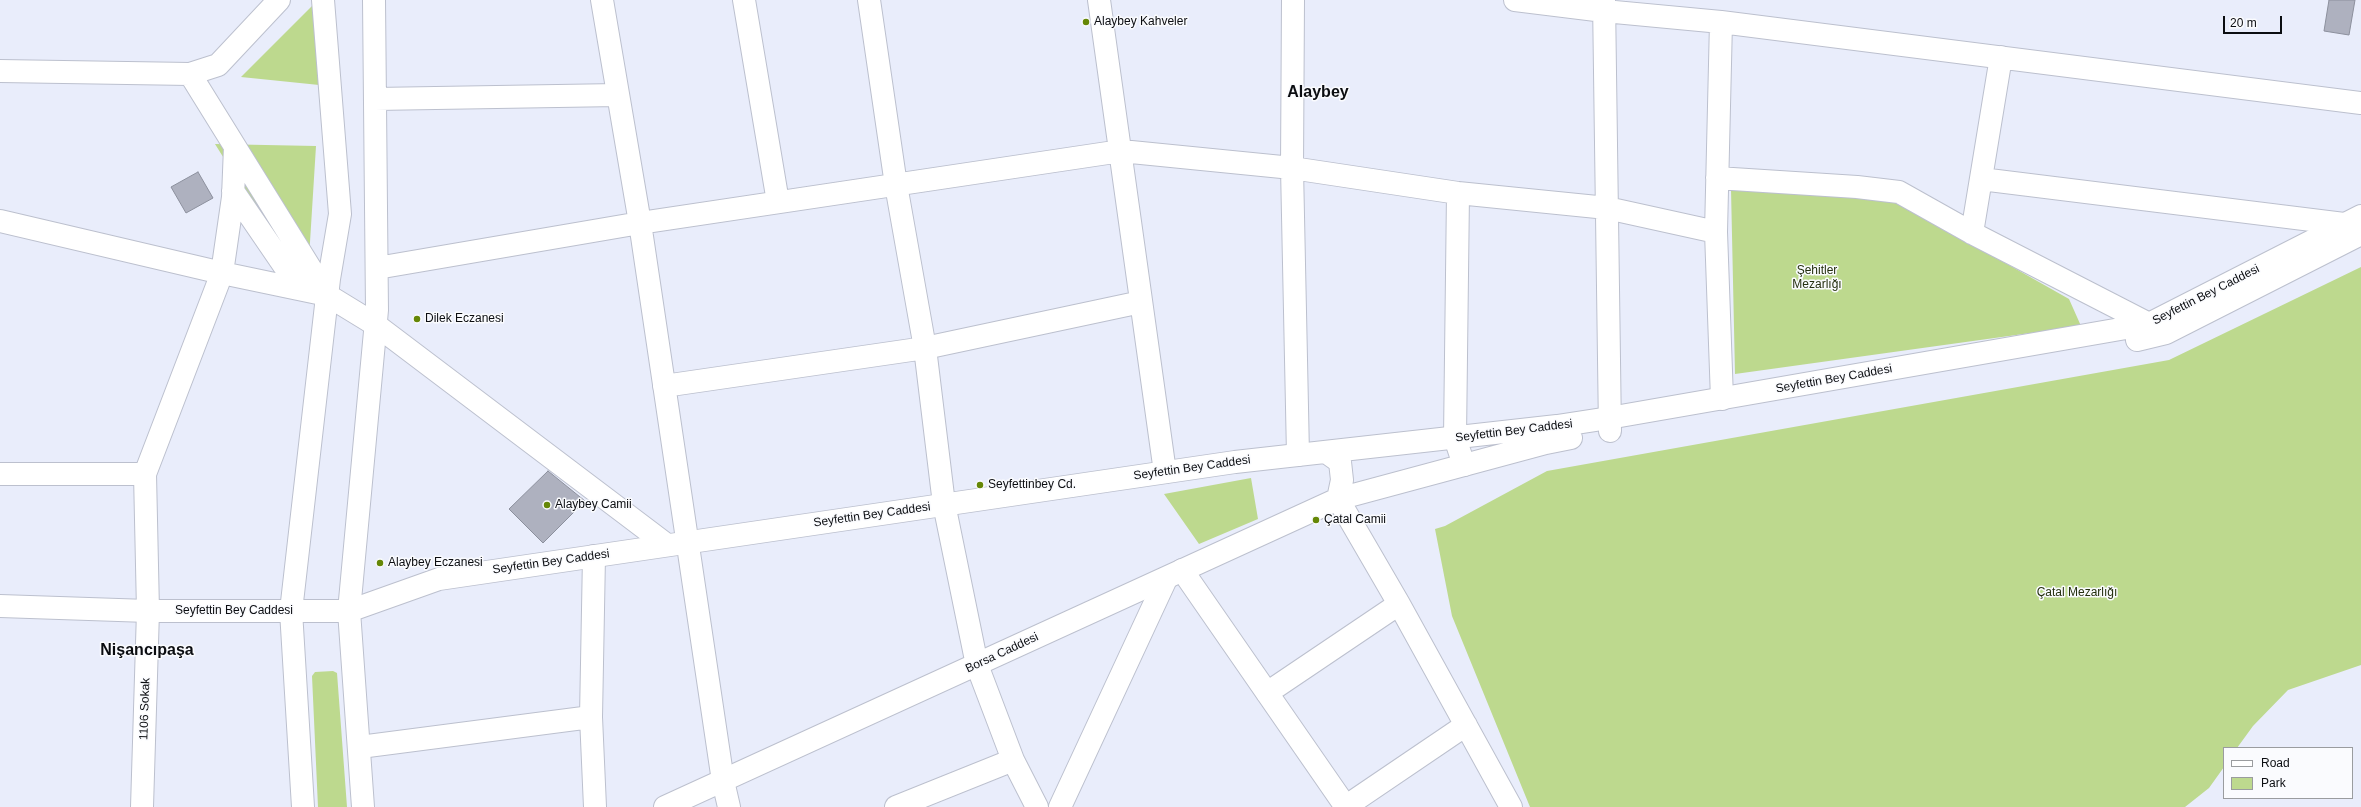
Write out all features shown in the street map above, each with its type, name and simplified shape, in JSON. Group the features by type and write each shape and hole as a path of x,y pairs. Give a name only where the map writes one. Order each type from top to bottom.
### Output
{"street":[{"path":"0,72 190,74 218,65 279,0"},
{"path":"303,807 291,611 327,295 340,214 323,0"},
{"path":"364,807 349,611 376,325 377,268 374,0"},
{"path":"602,0 640,223 664,386 677,544 729,807"},
{"path":"744,0 778,202"},
{"path":"869,0 896,184 925,348 944,504 977,665 1013,760 1037,807"},
{"path":"1098,0 1165,472"},
{"path":"1292,0 1292,168 1298,455"},
{"path":"1515,0 1604,6 2361,103"},
{"path":"1604,6 1610,425"},
{"path":"1721,22 1716,232 1723,405"},
{"path":"1972,233 2002,57"},
{"path":"190,74 327,295"},
{"path":"375,99 618,95"},
{"path":"0,474 145,474 222,273 233,191 235,147"},
{"path":"377,268 640,223 1120,151 1292,168 1458,193 1607,208 1716,232"},
{"path":"1717,178 1857,187 1899,192 1972,233 2158,328"},
{"path":"1981,179 2356,225"},
{"path":"233,191 300,289"},
{"path":"1458,193 1454,438 1464,465"},
{"path":"0,221 222,273 327,295 376,325 677,544"},
{"name":"Seyfettin Bey Caddesi","path":"0,606 148,611 349,611 439,579 1165,472 1298,455 1454,438 1610,425 1723,405 1910,378 2118,345 2158,328 2356,225"},
{"path":"664,386 925,348 1142,302"},
{"name":"Seyfettin Bey Caddesi","path":"1338,499 1610,425"},
{"path":"1326,452 1340,462 1342,480 1338,499 1399,604 1511,807"},
{"name":"1106 Sokak","path":"142,807 148,611 145,474"},
{"name":"Borsa Caddesi","path":"665,807 1338,499"},
{"path":"594,556 591,717 595,807"},
{"path":"1060,807 1174,574 1267,693 1345,807 1466,725"},
{"path":"1267,693 1399,604"},
{"path":"360,747 591,717"},
{"path":"896,807 1013,760"}],"green space":[{"path":"318,0 329,86 241,77"},
{"path":"215,144 316,146 308,274 298,277"},
{"name":"Şehitler Mezarlığı","path":"1731,189 1894,200 2069,299 2081,326 1735,374"},
{"name":"Çatal Mezarlığı","path":"2361,267 2361,665 2288,690 2253,726 2238,747 2223,747 2223,768 2209,788 2185,807 1530,807 1452,616 1435,529 1445,526 1547,471 2169,360"},
{"path":"1251,478 1258,519 1199,544 1164,494"},
{"path":"333,671 337,673 347,807 318,807 312,676 315,672"}],"building":[{"path":"2329,0 2355,0 2349,35 2324,31"},
{"path":"198,172 213,198 186,213 171,187"},
{"name":"Alaybey Camii","path":"548,471 585,501 543,543 509,509"}],"place":[{"name":"Alaybey Kahveler","path":"1086,22"},
{"name":"Dilek Eczanesi","path":"417,319"},
{"name":"Seyfettinbey Cd.","path":"980,485"},
{"name":"Alaybey Camii","path":"547,505"},
{"name":"Çatal Camii","path":"1316,520"},
{"name":"Alaybey Eczanesi","path":"380,563"}],"district":[{"name":"Alaybey","path":"1318,93"},
{"name":"Nişancıpaşa","path":"147,651"}]}
